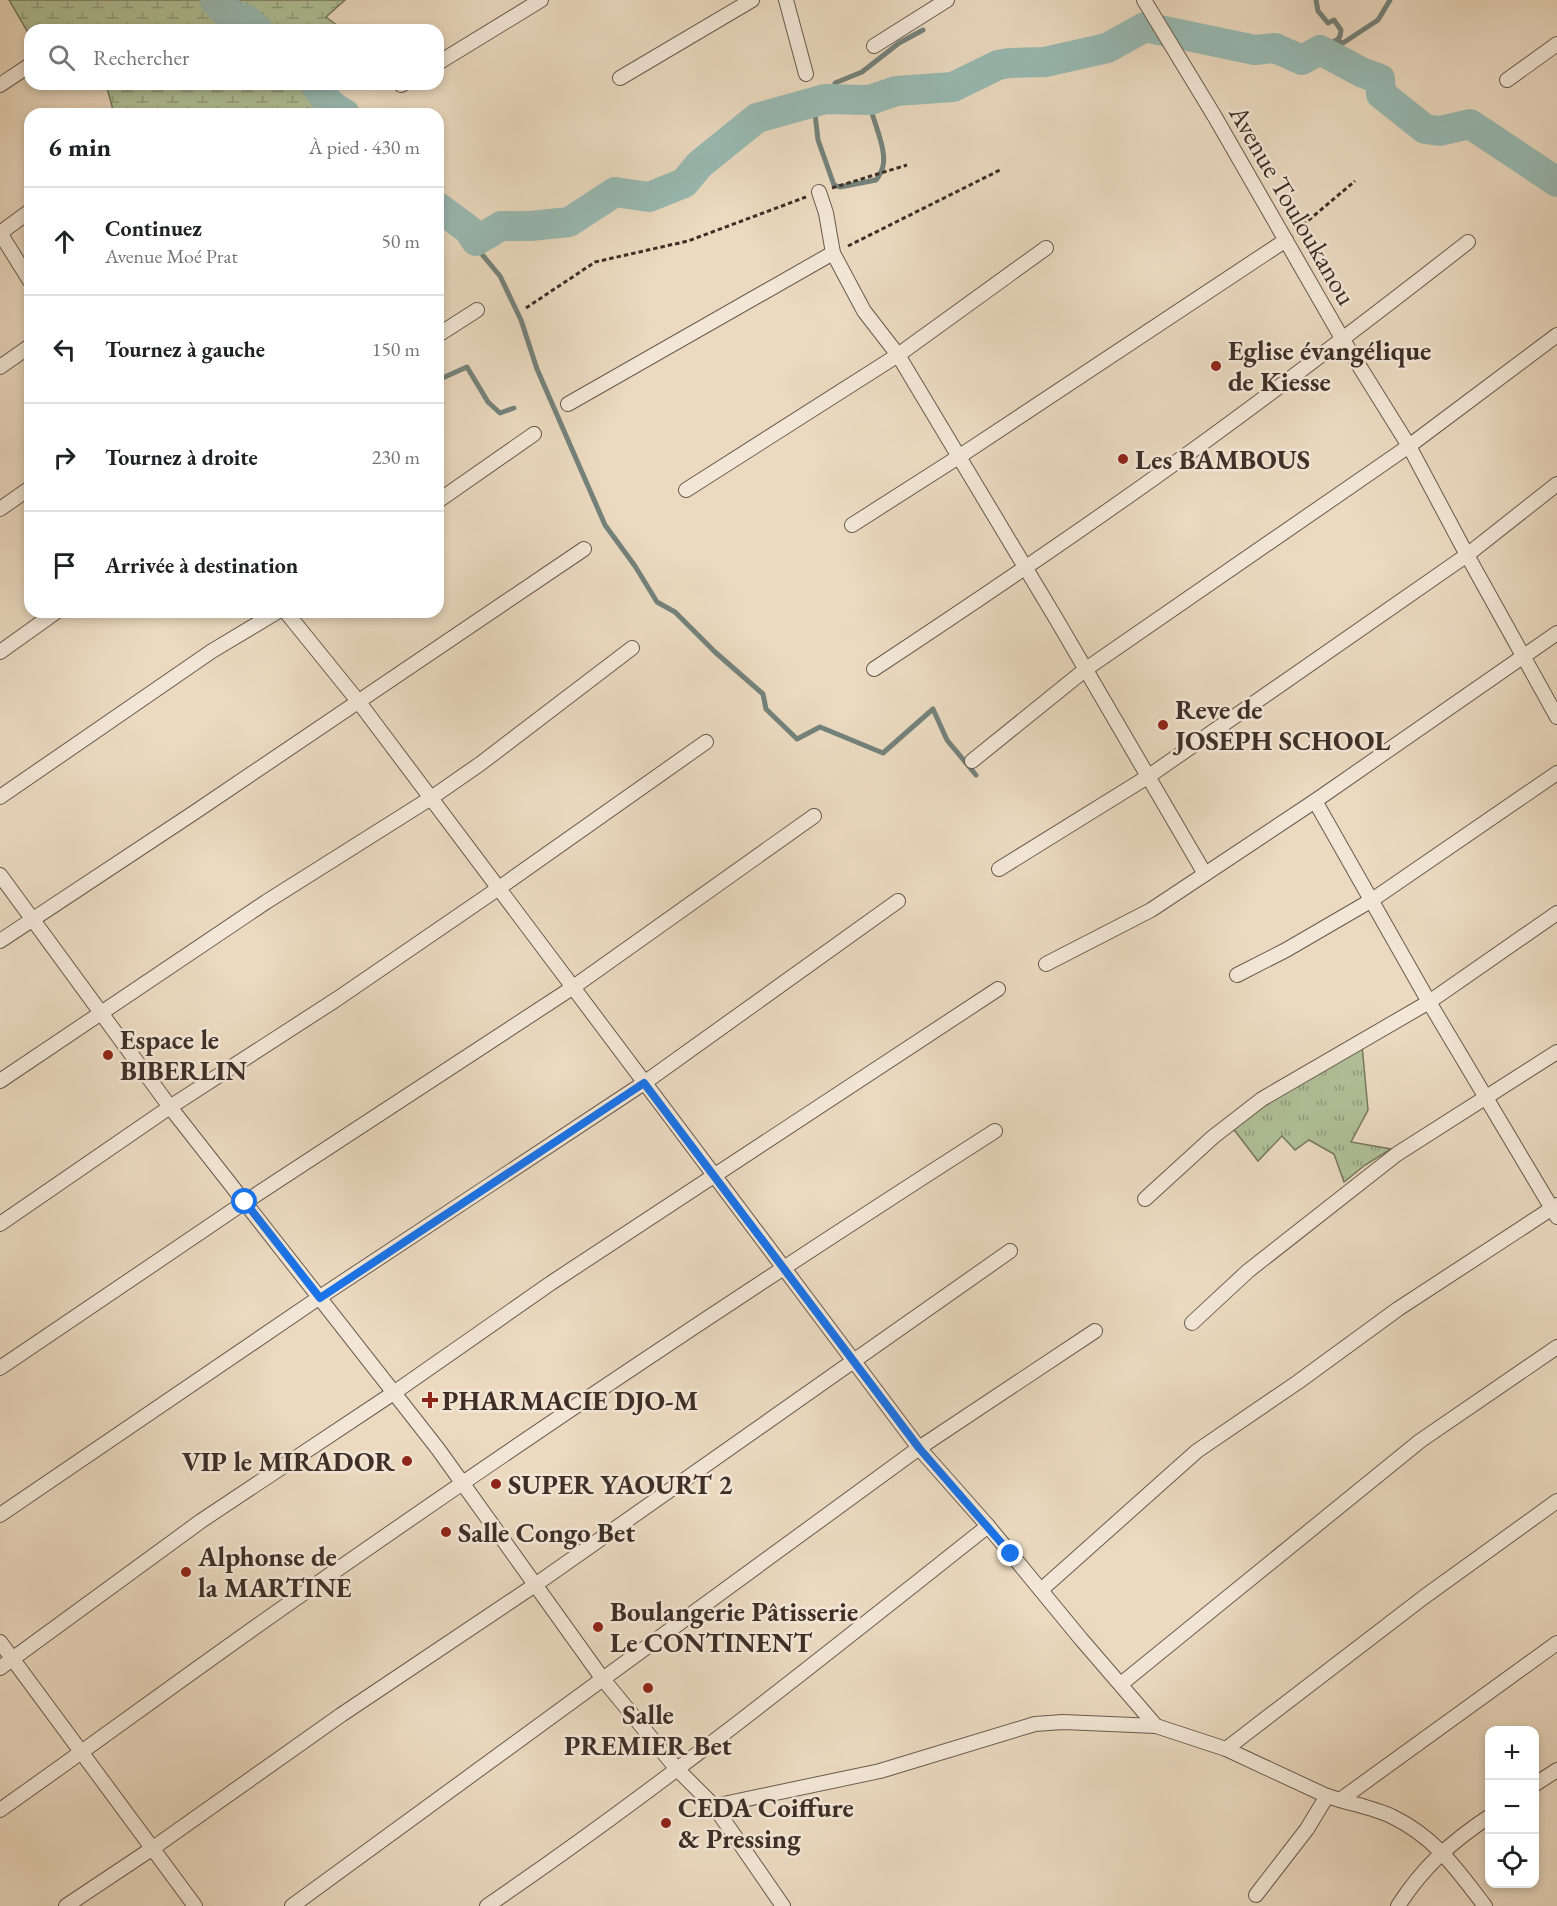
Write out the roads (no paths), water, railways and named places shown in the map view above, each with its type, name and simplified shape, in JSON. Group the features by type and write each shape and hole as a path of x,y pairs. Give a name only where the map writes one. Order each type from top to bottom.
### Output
{"street":[{"path":"444,59 541,0"},
{"path":"620,78 752,0"},
{"path":"786,0 806,74"},
{"path":"874,46 947,0"},
{"name":"Avenue Touloukanou","path":"1144,0 1215,117 1343,340 1409,446 1557,717"},
{"path":"1507,80 1557,44"},
{"path":"0,85 24,69"},
{"path":"819,192 826,213 833,253 864,311 898,355 960,456 1205,874"},
{"path":"24,216 0,233 24,271"},
{"path":"852,525 1286,240"},
{"path":"874,669 1026,568 1188,454 1343,340 1468,242"},
{"path":"686,490 898,355 1046,248"},
{"path":"568,404 833,253"},
{"path":"444,332 477,310"},
{"path":"972,761 1086,669 1409,446 1557,335"},
{"path":"0,367 24,350"},
{"path":"444,497 534,434"},
{"path":"999,869 1149,777 1467,555 1557,484"},
{"path":"0,509 24,492"},
{"path":"0,941 584,549"},
{"path":"0,652 48,618"},
{"path":"0,797 212,651 267,618"},
{"path":"291,618 358,701 919,1448 988,1526 1156,1726"},
{"path":"1046,964 1151,910 1315,801 1557,633"},
{"path":"0,1081 266,902 431,798 480,764 632,648"},
{"path":"0,1224 170,1107 337,999 706,742"},
{"path":"1237,975 1286,950 1372,900 1557,772"},
{"path":"1041,1590 1197,1451 1298,1382 1398,1309 1555,1210 1429,1002 1315,801"},
{"path":"0,1368 245,1202 572,988 814,816"},
{"path":"0,875 170,1107 395,1392 603,1678 676,1768 714,1806 783,1906"},
{"path":"0,1515 320,1298 644,1083 898,901"},
{"path":"1145,1199 1213,1137 1262,1099 1429,1002 1557,913"},
{"path":"0,1668 201,1521 395,1392 551,1283 998,989"},
{"path":"1192,1323 1248,1271 1388,1161 1557,1052"},
{"path":"0,1810 271,1616 463,1484 782,1268 995,1131"},
{"path":"66,1906 153,1848 341,1715 535,1585 1010,1251"},
{"path":"292,1906 919,1448 1095,1331"},
{"path":"1121,1684 1420,1441 1557,1347"},
{"path":"1226,1749 1424,1597 1557,1501"},
{"path":"487,1906 554,1861 773,1697 988,1526"},
{"path":"0,1642 195,1906"},
{"path":"1256,1895 1334,1798 1557,1643"},
{"path":"714,1806 880,1771 1035,1724 1063,1722 1156,1726 1226,1749 1334,1798 1391,1816 1416,1830 1442,1852 1485,1906"},
{"path":"1539,1782 1557,1770"},
{"path":"1398,1906 1415,1879 1442,1852 1485,1820"}],"waterway":[{"path":"215,0 224,11 246,19 251,24"},
{"path":"1316,0 1318,11 1328,23 1334,20 1341,30 1337,40"},
{"path":"1320,50 1321,47 1337,40 1343,43 1378,20 1390,0"},
{"path":"444,211 469,230 476,241 501,226 569,222 615,192 649,197 684,183 700,164 757,118 825,99 870,100 896,91 953,87 998,65 1045,62 1107,48 1145,27 1255,50 1275,48 1302,60 1320,50 1363,73 1380,79 1381,94 1425,129 1440,131 1470,124 1557,182"},
{"path":"829,95 835,83 862,72 899,43 923,30"},
{"path":"319,90 336,108"},
{"path":"814,105 818,140 834,185 840,187 876,180 882,170 883,152 869,103"},
{"path":"470,240 500,276 521,320 537,369 605,525 635,566 657,602 675,612 715,652 763,694 766,709 797,739 820,727 883,753 933,709 947,740 976,775"},
{"path":"444,377 467,367 488,402 500,413 514,408"}],"place":[{"name":"Eglise évangélique de Kiesse","path":"1216,366"},
{"name":"Les BAMBOUS","path":"1123,459"},
{"name":"Reve de JOSEPH SCHOOL","path":"1163,725"},
{"name":"Espace le BIBERLIN","path":"108,1055"},
{"name":"PHARMACIE DJO-M","path":"430,1400"},
{"name":"VIP le MIRADOR","path":"407,1461"},
{"name":"SUPER YAOURT 2","path":"496,1484"},
{"name":"Salle Congo Bet","path":"446,1532"},
{"name":"Alphonse de la MARTINE","path":"186,1572"},
{"name":"Boulangerie Pâtisserie Le CONTINENT","path":"598,1627"},
{"name":"Salle PREMIER Bet","path":"648,1688"},
{"name":"CEDA Coiffure & Pressing","path":"666,1823"}]}
